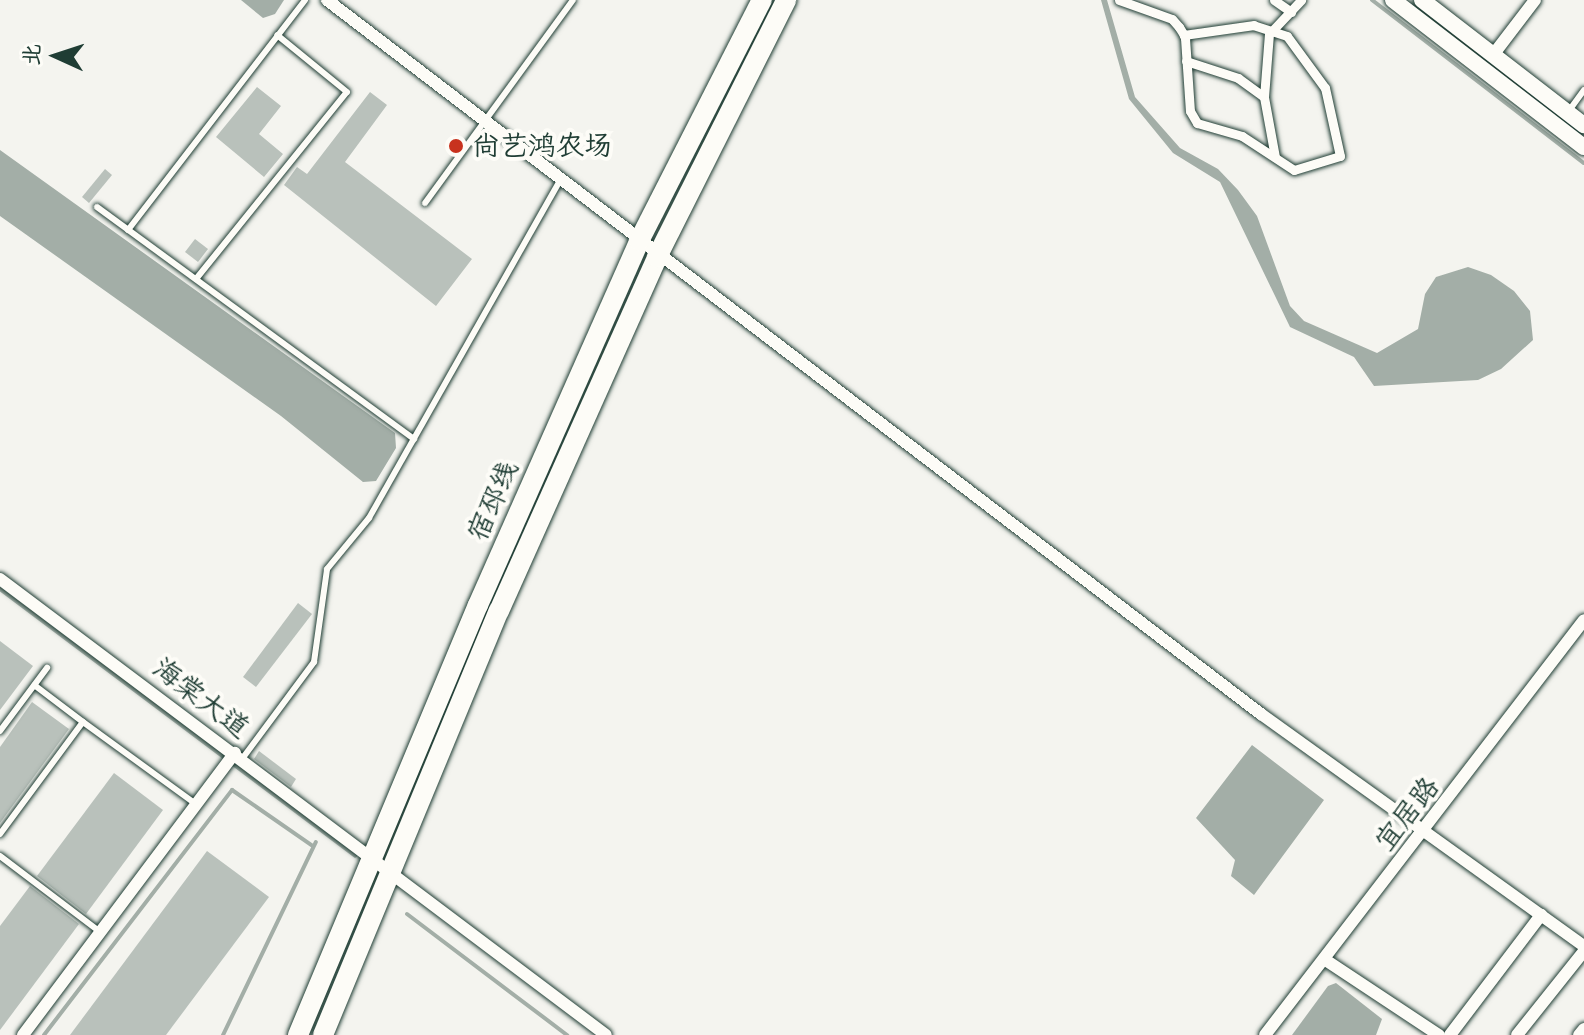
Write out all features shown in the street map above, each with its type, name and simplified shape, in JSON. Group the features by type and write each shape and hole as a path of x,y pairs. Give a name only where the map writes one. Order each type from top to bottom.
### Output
{"main road":[{"name":"宿邳线","path":"298,1035 371,857 639,241 762,0"},
{"name":"宿邳线","path":"323,1035 499,611 657,257 786,0"}],"street":[{"path":"327,0 657,257 1584,949 1517,1035"},
{"path":"1119,0 1172,19 1184,35 1190,111 1197,123 1242,136 1303,170 1340,156 1325,88 1287,36 1275,28 1254,25 1184,35"},
{"path":"1274,0 1291,12"},
{"path":"1275,157 1264,97 1269,34 1301,0"},
{"path":"1393,0 1584,147"},
{"path":"1422,0 1584,125"},
{"path":"1493,55 1535,0"},
{"path":"1186,61 1238,78 1264,97"},
{"name":"海棠大道","path":"0,579 606,1035"},
{"name":"宜居路","path":"1265,1035 1584,620"},
{"path":"23,1035 234,758"},
{"path":"1450,1035 1541,915"},
{"path":"1324,959 1439,1035"},
{"path":"1579,1035 1584,1029"}],"lane":[{"path":"128,230 305,0"},
{"path":"425,203 573,0"},
{"path":"196,279 347,92 277,35"},
{"path":"1568,112 1584,90"},
{"path":"234,758 314,662 327,569 369,518 560,180"},
{"path":"97,207 414,439"},
{"path":"0,731 47,668"},
{"path":"34,685 196,804"},
{"path":"0,834 83,722"},
{"path":"0,856 100,932"}],"shaded area":[{"path":"241,0 284,0 275,14 263,18"},
{"path":"1101,0 1107,0 1135,97 1180,148 1218,169 1238,190 1257,216 1290,306 1304,321 1377,353 1418,329 1425,294 1436,277 1468,267 1491,275 1514,291 1530,311 1533,340 1501,369 1478,380 1374,386 1354,357 1290,327 1220,182 1173,153 1129,99"},
{"path":"0,150 395,433 396,448 376,481 363,482 281,416 0,216"},
{"path":"1252,745 1324,800 1254,895 1231,876 1235,860 1196,818"},
{"path":"1336,983 1382,1019 1376,1035 1292,1035 1328,986"}],"building":[{"path":"257,87 281,106 259,134 283,154 264,177 216,137"},
{"path":"370,92 387,105 345,162 472,259 436,306 284,185 297,167 307,174"},
{"path":"105,169 112,175 89,203 82,197"},
{"path":"195,239 208,249 198,262 185,252"},
{"path":"298,603 312,614 256,687 243,677"},
{"path":"0,641 33,666 0,710"},
{"path":"32,702 69,729 0,823 0,747"},
{"path":"259,751 296,779 291,787 254,759"},
{"path":"114,773 163,810 86,914 37,876"},
{"path":"207,851 269,897 166,1035 70,1035"},
{"path":"30,886 79,924 0,1030 0,926"}],"waterway":[{"path":"1372,0 1584,163"},
{"path":"0,589 355,856"},
{"path":"44,1035 232,790 313,846"},
{"path":"223,1035 316,842"},
{"path":"407,914 567,1035"}],"place":[{"name":"尚艺鸿农场","path":"456,146"}]}
